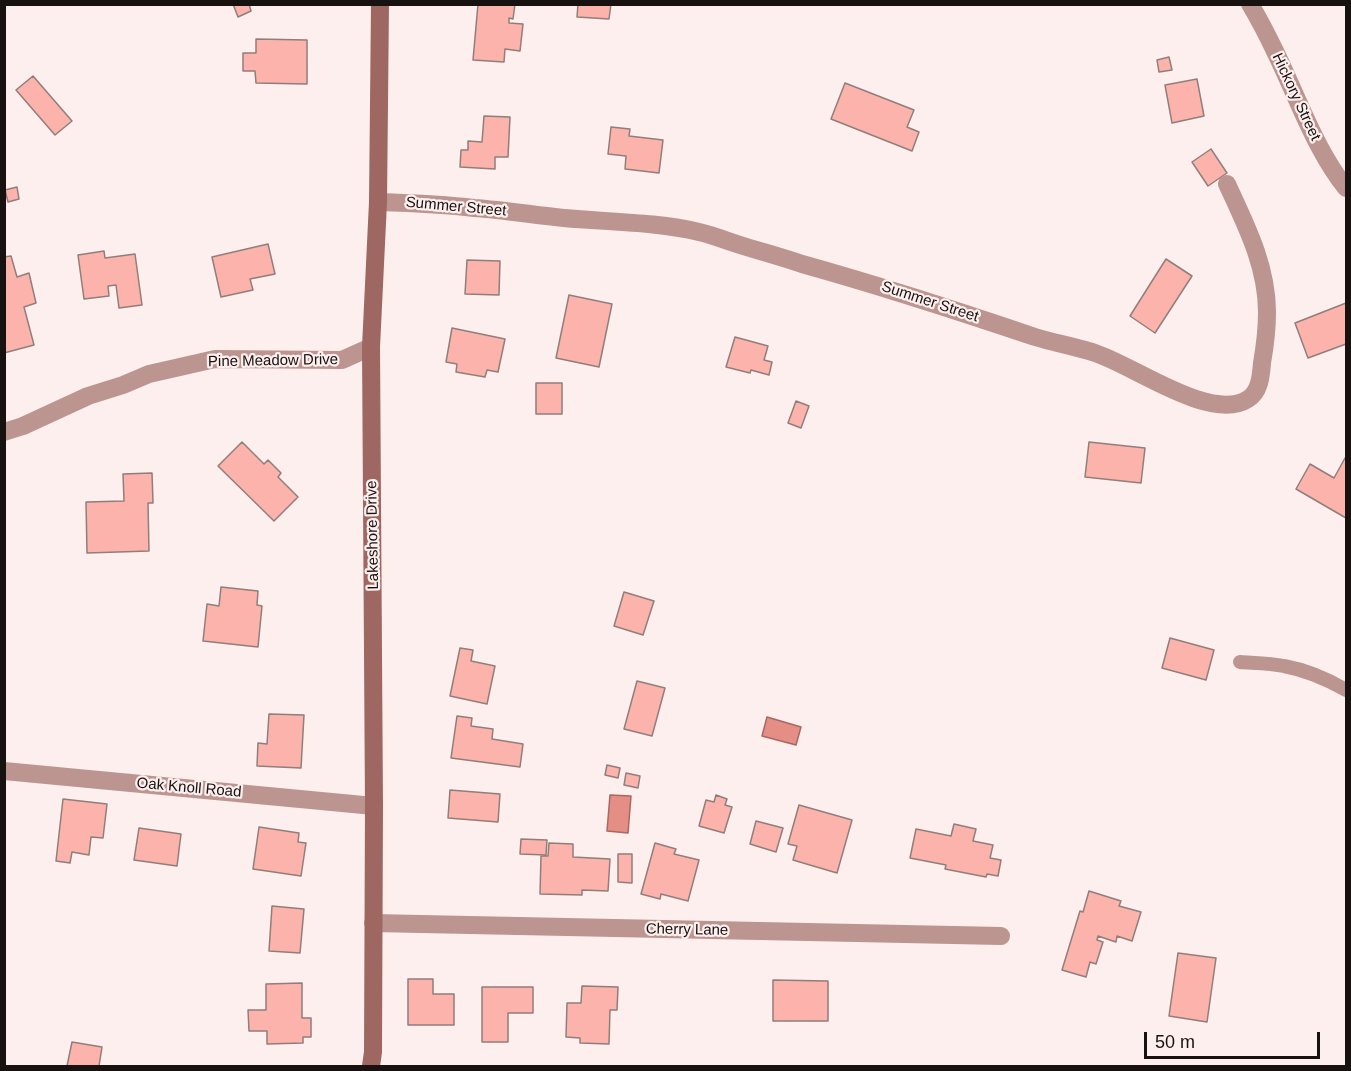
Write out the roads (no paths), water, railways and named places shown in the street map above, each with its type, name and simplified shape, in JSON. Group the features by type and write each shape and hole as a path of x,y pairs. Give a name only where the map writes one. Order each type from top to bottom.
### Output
{"street":[{"name":"Lakeshore Drive","path":"371,1066 373,1052 374,806 371,347 378,202 380,4"},
{"name":"Hickory Street","path":"1250,4 1264,27 1316,140 1347,188"},
{"name":"Summer Street","path":"378,202 477,208 560,218 672,227 700,232 1097,354 1127,366 1188,397 1204,402 1234,404 1249,399 1257,388 1263,359 1267,313 1260,263 1249,231 1227,184"},
{"name":"Pine Meadow Drive","path":"4,432 23,426 88,396 149,374 214,359 342,360 371,347"},
{"name":"Oak Knoll Road","path":"4,771 374,806"},
{"name":"Cherry Lane","path":"373,923 1001,936"}],"lane":[{"path":"1240,662 1282,665 1329,680 1347,690"}]}
